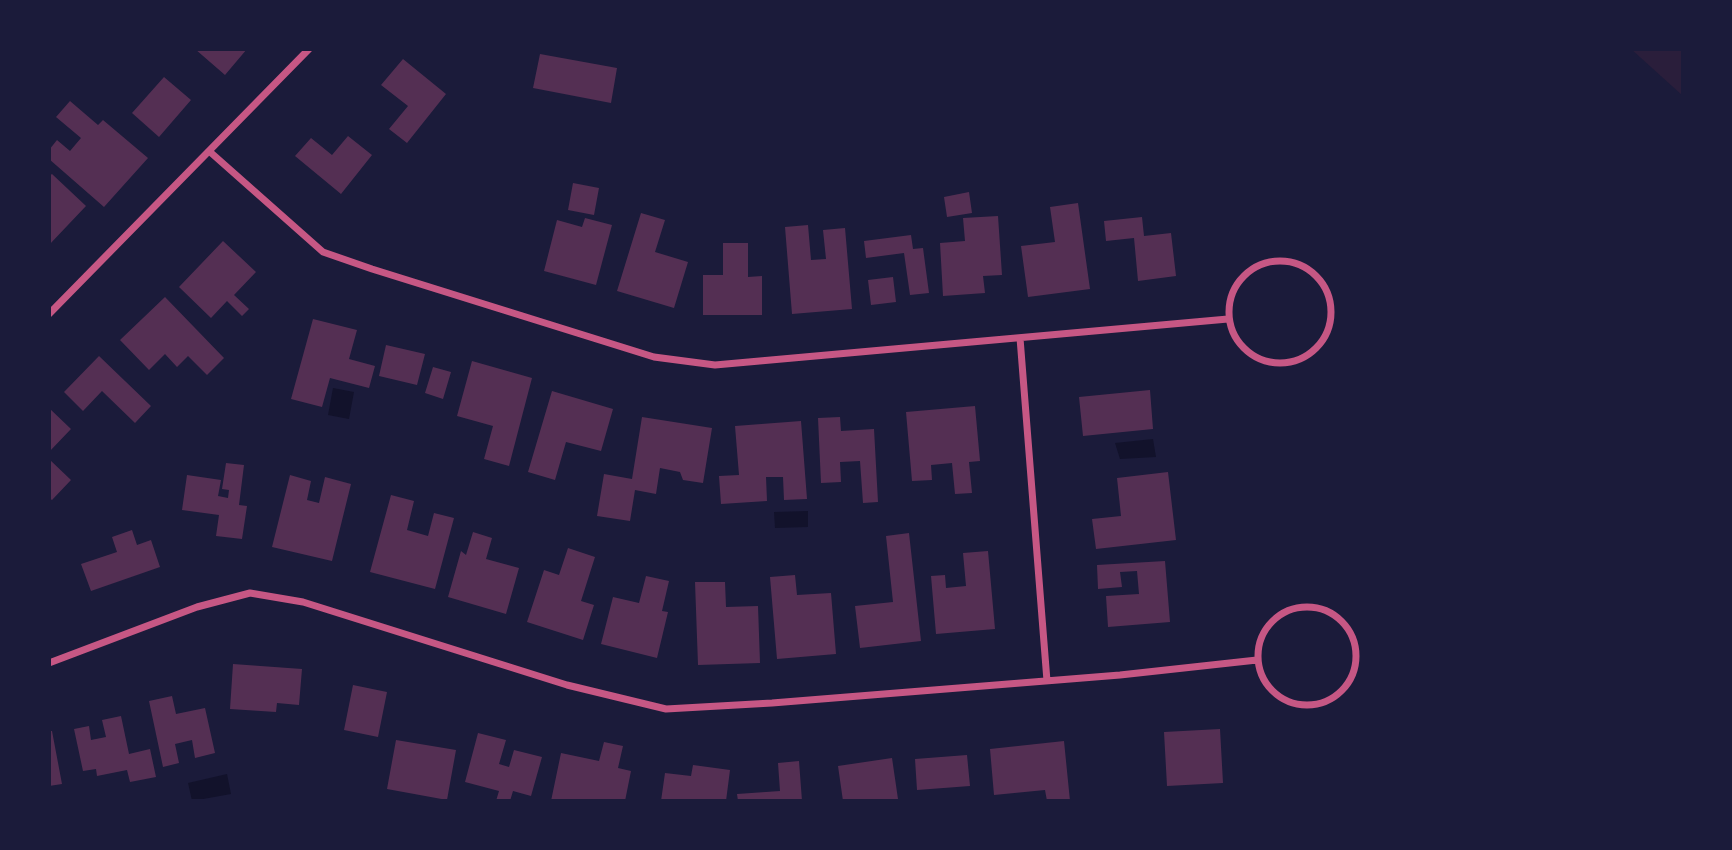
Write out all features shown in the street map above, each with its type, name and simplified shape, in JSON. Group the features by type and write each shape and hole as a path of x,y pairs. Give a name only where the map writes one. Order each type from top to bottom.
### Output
{"street":[{"path":"49,314 309,49"},
{"path":"209,151 323,251 372,269 654,357 715,365 1228,319"},
{"path":"1273,261 1293,263 1311,272 1324,287 1331,306 1329,326 1320,344 1305,357 1286,363 1266,362 1248,353 1235,338 1228,319 1230,299 1239,281 1254,268 1273,261"},
{"path":"1020,338 1047,681"},
{"path":"49,663 197,607 250,593 303,602 567,685 666,709 1047,681 1257,660"},
{"path":"1303,607 1323,609 1340,619 1353,637 1357,653 1355,672 1346,689 1330,701 1311,706 1292,704 1275,694 1263,679 1257,660 1260,641 1269,624 1284,612 1303,607"}],"shaded area":[{"path":"1631,49 1683,49 1683,96"},
{"path":"333,388 354,392 349,419 328,415"},
{"path":"1153,439 1156,457 1120,459 1115,443"},
{"path":"808,511 808,527 775,528 774,512"},
{"path":"227,774 231,794 192,801 188,783"}],"building":[{"path":"195,49 247,49 225,75"},
{"path":"540,54 617,68 611,103 533,88"},
{"path":"403,59 446,94 407,143 389,129 408,106 381,85"},
{"path":"164,77 191,100 159,137 132,113"},
{"path":"70,101 98,125 103,120 148,158 104,207 49,159 49,150 57,140 70,151 81,138 56,117"},
{"path":"348,136 372,155 341,194 295,156 311,138 332,155"},
{"path":"52,174 86,206 49,245 49,176"},
{"path":"573,183 599,188 594,215 568,210"},
{"path":"969,192 972,213 947,217 944,197"},
{"path":"1078,203 1090,289 1028,297 1021,246 1055,242 1050,207"},
{"path":"641,213 665,220 655,252 688,262 674,308 617,291"},
{"path":"998,216 1002,275 983,276 985,293 943,296 940,243 965,241 963,218"},
{"path":"1142,217 1144,236 1171,233 1176,276 1138,281 1134,238 1106,241 1104,221"},
{"path":"585,218 612,225 596,285 544,271 557,220 582,227"},
{"path":"808,225 811,260 826,259 823,230 845,228 852,309 792,314 785,227"},
{"path":"911,235 913,249 923,248 929,293 910,295 904,253 866,258 864,241"},
{"path":"223,241 256,272 234,295 249,309 242,316 227,301 211,318 179,287"},
{"path":"723,243 748,243 748,277 762,276 762,315 703,315 703,275 723,275"},
{"path":"893,277 896,302 871,305 868,280"},
{"path":"165,297 224,358 207,375 188,356 177,367 165,354 149,370 120,340"},
{"path":"313,319 357,330 349,359 375,366 369,388 330,378 322,407 291,399"},
{"path":"386,345 425,354 417,385 379,376"},
{"path":"99,356 151,406 135,423 102,391 83,411 64,392"},
{"path":"472,361 532,378 509,466 484,459 493,426 457,416"},
{"path":"433,367 451,372 443,399 425,393"},
{"path":"1150,390 1153,429 1083,436 1079,397"},
{"path":"552,391 613,409 601,451 566,442 555,480 528,472"},
{"path":"975,406 980,461 969,462 972,493 955,494 952,463 931,465 932,480 912,481 906,412"},
{"path":"49,408 71,429 49,452"},
{"path":"642,417 712,428 703,483 683,480 680,472 660,468 656,494 635,490 630,521 597,516 604,474 632,479"},
{"path":"840,417 841,431 874,429 878,502 863,503 860,461 840,462 841,482 821,483 818,418"},
{"path":"801,421 807,499 784,500 783,477 766,477 767,501 721,504 719,476 739,475 735,426"},
{"path":"49,459 71,480 52,500 49,498"},
{"path":"226,463 244,465 239,505 247,506 242,539 216,536 219,515 182,510 187,475 221,480 218,496 228,498 229,490 222,489"},
{"path":"1168,472 1176,540 1096,549 1092,519 1121,516 1117,478"},
{"path":"290,475 311,481 307,500 319,503 325,477 351,484 332,561 272,547"},
{"path":"391,495 414,501 407,530 428,536 434,513 454,518 435,589 370,572"},
{"path":"132,530 137,545 151,540 160,567 91,591 81,564 117,552 112,537"},
{"path":"473,532 492,538 486,559 519,568 506,614 448,597 461,551 466,555"},
{"path":"909,533 921,641 860,648 855,606 893,602 886,536"},
{"path":"568,548 595,557 581,601 594,605 583,640 527,622 544,570 559,575"},
{"path":"988,551 995,629 936,634 931,576 945,575 946,588 966,586 963,553"},
{"path":"1165,561 1170,622 1108,627 1106,596 1139,594 1137,571 1120,572 1122,587 1098,589 1097,565"},
{"path":"795,575 797,595 831,593 836,654 777,659 770,577"},
{"path":"646,576 669,581 662,611 668,612 657,658 601,644 613,597 639,603"},
{"path":"695,582 725,582 726,607 758,606 760,663 698,665"},
{"path":"233,664 302,669 299,705 277,703 276,712 230,709"},
{"path":"353,685 387,692 378,737 344,730"},
{"path":"172,696 176,714 205,708 215,753 195,758 192,740 175,744 179,763 163,767 149,701"},
{"path":"121,716 129,754 150,749 156,777 130,782 127,770 97,776 96,769 83,771 74,729 89,726 91,740 106,737 102,720"},
{"path":"1220,729 1223,783 1167,786 1164,732"},
{"path":"49,731 52,731 62,784 49,786"},
{"path":"478,733 506,740 499,764 509,767 514,750 542,757 531,796 513,791 510,801 496,801 499,791 465,782"},
{"path":"396,740 456,750 447,800 387,789"},
{"path":"1064,741 1070,801 1047,801 1045,790 994,795 990,749"},
{"path":"604,742 623,746 618,768 631,771 625,801 551,801 561,753 599,761"},
{"path":"967,755 970,786 917,790 915,759"},
{"path":"892,758 898,799 843,801 838,766"},
{"path":"799,761 802,801 738,801 737,794 780,791 778,763"},
{"path":"693,765 730,770 726,801 661,801 665,773 691,776"}]}
